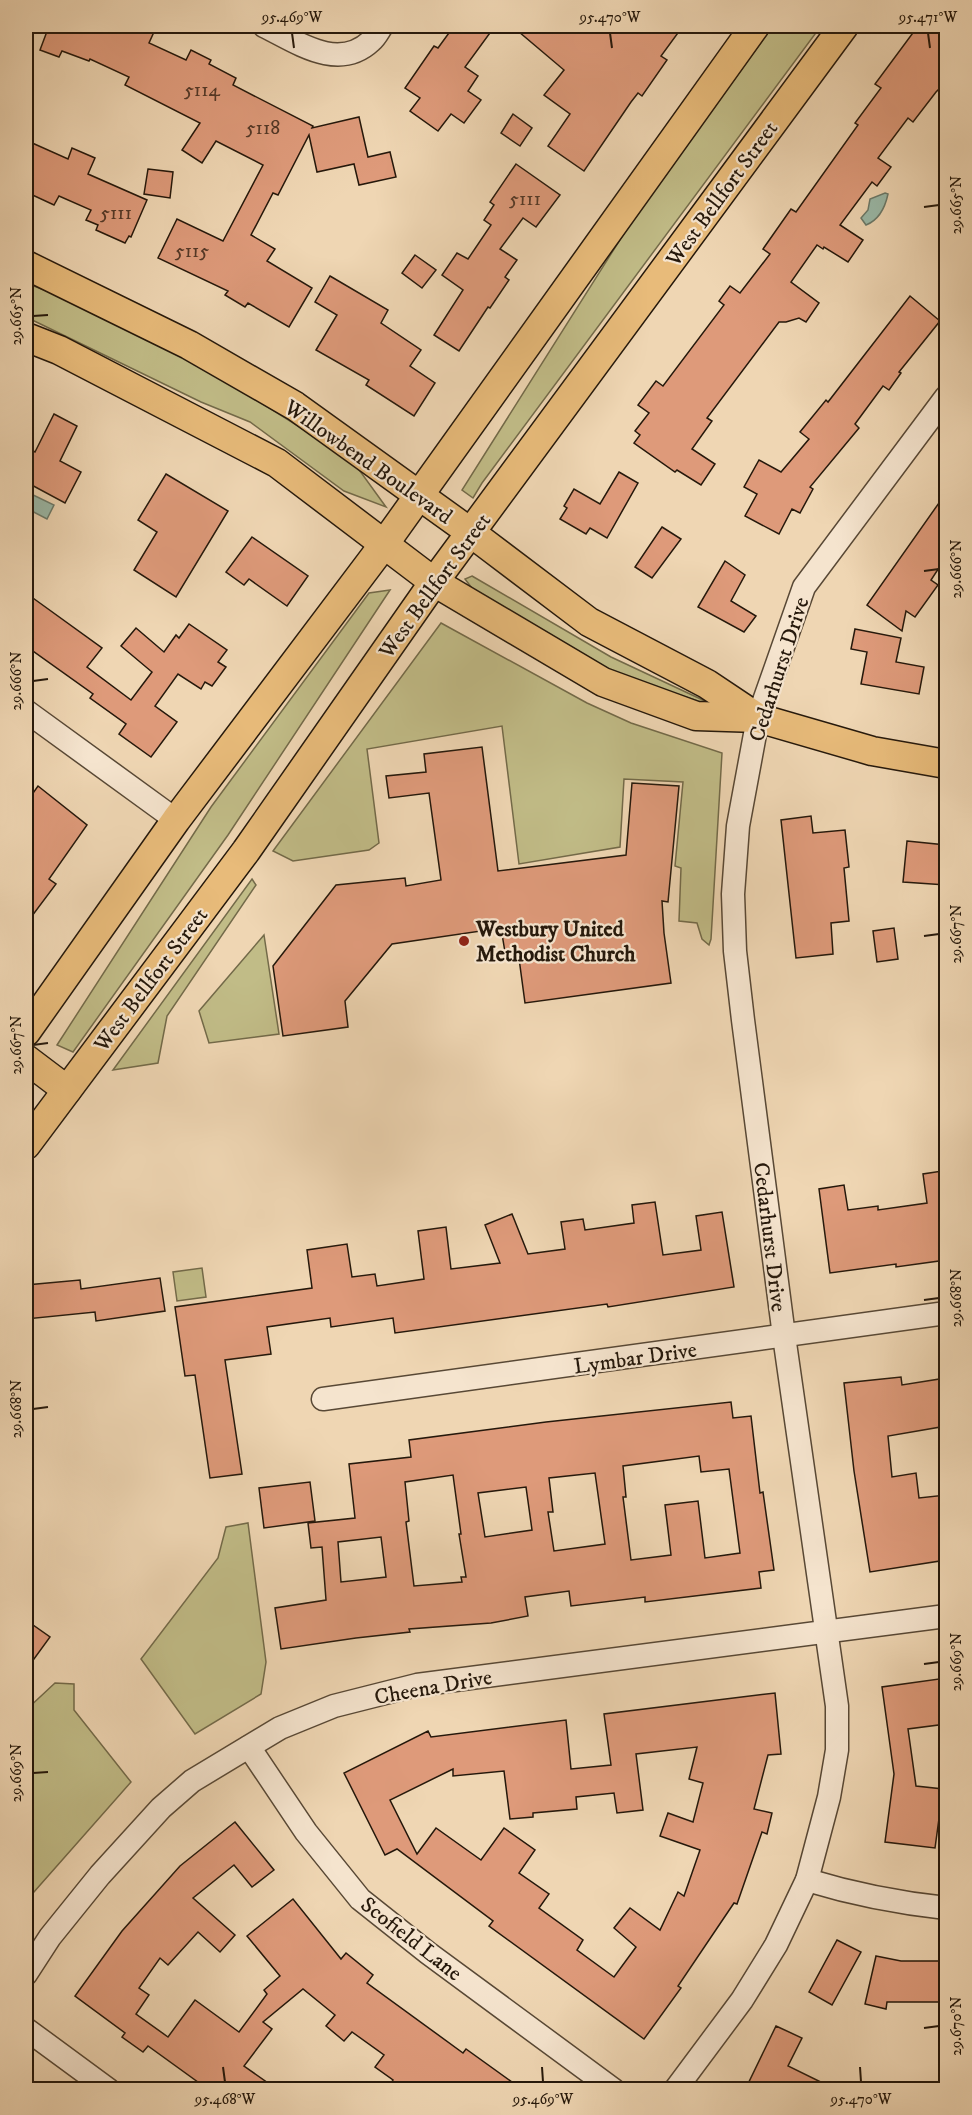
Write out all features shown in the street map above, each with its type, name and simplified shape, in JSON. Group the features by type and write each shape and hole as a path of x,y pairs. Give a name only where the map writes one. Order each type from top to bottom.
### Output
{"main road":[{"path":"26,1032 176,820 419,497 755,26"},
{"name":"West Bellfort Street","path":"26,1145 246,851 434,582 844,26"},
{"name":"Willowbend Boulevard","path":"26,266 189,345 295,406 419,497 471,532 589,622 707,684 758,718"},
{"name":"Willowbend Boulevard","path":"26,337 59,350 277,463 434,582 603,682 696,716 758,718 872,752 946,764"},
{"path":"26,1059 67,1090"}],"street":[{"path":"264,26 325,55 348,54 371,42 382,26"},
{"name":"Cedarhurst Drive","path":"675,2090 742,2000 776,1946 807,1880 829,1797 837,1750 837,1706 784,1336 743,1020 735,942 733,894 738,826 758,718 804,587 946,397"},
{"path":"26,711 176,820"},
{"name":"Lymbar Drive","path":"323,1399 946,1314"},
{"name":"Cheena Drive","path":"26,1974 50,1937 100,1875 161,1808 192,1781 280,1728 334,1706 417,1685 946,1616"},
{"name":"Scofield Lane","path":"249,1747 306,1832 360,1899 428,1953 614,2090"},
{"path":"807,1880 906,1904 946,1908"},
{"path":"26,2029 109,2090"}],"shaded area":[{"path":"773,26 821,26 473,498 462,490 635,216"},
{"path":"888,194 881,213 866,225 861,218 868,210 870,199"},
{"path":"26,283 60,296 212,372 352,460 386,507 344,491 250,422 201,402 26,317"},
{"path":"27,492 54,505 47,519 26,508"},
{"path":"472,576 611,657 722,709 620,675 484,604 465,579"},
{"path":"390,590 228,835 73,1052 57,1045 211,807 369,593"},
{"path":"441,623 587,703 631,723 722,753 709,945 702,939 697,923 679,921 681,868 675,866 683,782 624,779 620,847 519,864 502,726 367,749 379,843 369,850 293,861 273,851"},
{"path":"252,879 256,885 167,1016 158,1063 113,1070"},
{"path":"264,935 279,1034 209,1043 199,1011"},
{"path":"202,1268 206,1297 177,1301 173,1272"},
{"path":"248,1523 266,1662 261,1694 195,1734 141,1659 218,1558 226,1527"},
{"path":"55,1683 74,1684 74,1710 131,1782 26,1901 26,1710"}],"building":[{"path":"49,26 105,26 124,33 128,26 139,26 154,32 149,43 186,60 191,50 211,60 209,64 236,78 233,85 313,126 312,128 359,117 368,157 390,152 396,177 359,185 354,164 317,172 309,135 278,195 273,193 251,235 275,249 267,261 312,288 289,327 248,303 245,307 225,295 228,291 158,258 177,219 223,241 263,165 216,141 202,163 182,150 200,123 125,85 129,77 90,59 89,61 62,51 59,57 40,50"},
{"path":"454,26 495,26 465,67 478,76 468,91 481,100 464,123 451,114 438,131 410,111 420,98 405,88 434,46 438,48"},
{"path":"512,26 683,26 661,56 667,60 642,96 638,93 631,102 584,171 548,146 570,114 544,95 564,70"},
{"path":"918,26 934,26 946,34 946,94 939,89 913,122 908,118 878,158 891,167 877,186 872,182 840,225 863,240 848,262 817,245 791,282 819,303 806,322 799,318 779,322 707,418 712,421 692,449 715,464 701,485 677,470 675,472 634,443 640,435 635,431 649,413 638,405 656,381 663,386 724,305 719,301 730,286 740,293 770,254 763,249 791,209 796,212 858,125 855,123 881,88 875,84"},
{"path":"513,114 532,128 520,146 501,133"},
{"path":"30,142 68,159 72,148 95,158 88,174 147,200 131,237 129,236 125,243 96,230 98,225 86,220 91,210 59,196 54,205 26,192 26,152"},
{"path":"516,164 560,195 536,227 523,218 500,249 517,260 505,277 509,280 459,351 434,335 463,290 442,275 457,253 468,259 491,225 484,220 494,205 490,202"},
{"path":"148,169 173,172 170,198 144,194"},
{"path":"415,255 436,270 422,288 402,273"},
{"path":"330,276 388,310 381,323 421,350 410,366 435,383 414,416 366,385 369,380 316,350 337,315 315,302"},
{"path":"910,296 940,321 899,372 901,373 889,390 883,386 855,424 859,428 810,487 813,489 800,513 792,509 779,534 745,516 757,494 744,487 759,460 781,472 809,439 800,432 826,400 828,402"},
{"path":"54,414 77,426 60,461 81,472 65,503 26,482 26,447 35,452"},
{"path":"619,472 638,483 607,538 590,528 586,534 560,519 567,508 564,506 574,489 600,504"},
{"path":"166,474 228,511 176,597 134,570 157,532 138,520"},
{"path":"946,493 946,557 931,580 938,585 915,617 906,611 902,631 867,605"},
{"path":"662,527 681,539 652,578 635,567"},
{"path":"252,537 308,576 287,606 249,579 244,585 226,572"},
{"path":"725,561 745,575 731,601 756,616 744,632 698,607"},
{"path":"26,593 102,648 87,667 131,700 152,672 121,646 136,628 164,652 176,635 179,638 189,624 227,650 218,662 226,667 212,686 205,682 201,689 178,674 155,706 177,722 151,757 119,734 126,724 90,698 93,694 26,646"},
{"path":"855,629 901,638 896,662 924,667 919,694 861,684 867,652 851,649"},
{"path":"482,747 498,871 626,855 632,783 679,786 668,902 662,901 671,983 525,1003 518,951 505,952 501,928 392,944 345,1001 348,1027 283,1036 273,966 336,885 405,878 406,886 441,880 429,793 389,798 386,776 426,772 424,754"},
{"path":"38,786 87,825 49,879 56,884 26,924 26,803"},
{"path":"811,816 813,833 845,830 849,867 844,868 849,921 831,923 833,954 796,958 781,820"},
{"path":"907,841 946,845 946,885 903,882"},
{"path":"894,928 898,959 877,962 873,931"},
{"path":"942,1171 946,1206 946,1260 830,1273 819,1189 844,1185 848,1210 878,1206 878,1210 927,1203 923,1174"},
{"path":"655,1202 663,1255 701,1250 696,1216 722,1212 734,1287 608,1307 607,1304 395,1333 393,1318 331,1327 330,1318 267,1327 271,1354 225,1360 242,1474 210,1478 195,1375 185,1376 175,1307 312,1288 307,1250 347,1244 352,1277 375,1274 377,1286 424,1279 418,1231 446,1227 451,1269 500,1263 485,1225 512,1214 528,1254 565,1249 561,1222 583,1219 585,1230 634,1223 632,1205"},
{"path":"160,1278 165,1311 96,1321 95,1312 26,1319 26,1285 80,1280 81,1289"},
{"path":"901,1377 902,1385 946,1378 946,1426 888,1436 892,1477 916,1473 919,1498 946,1495 946,1560 870,1572 854,1471 844,1383"},
{"path":"731,1402 733,1418 751,1416 760,1493 763,1492 774,1570 759,1572 761,1588 645,1602 645,1597 571,1606 569,1591 525,1597 528,1616 491,1623 409,1629 410,1632 281,1649 275,1608 326,1600 322,1547 311,1548 308,1523 355,1518 349,1464 411,1457 409,1440 546,1422","holes":["699,1456 701,1472 729,1469 740,1553 705,1558 698,1501 665,1505 671,1555 631,1560 623,1497 626,1497 623,1466","595,1473 605,1544 554,1551 548,1512 553,1512 549,1478","453,1475 466,1577 461,1577 462,1582 414,1586 406,1522 409,1521 405,1482","526,1487 532,1530 485,1537 478,1493","381,1537 386,1577 341,1582 338,1542"]},
{"path":"310,1482 315,1521 264,1528 259,1488"},
{"path":"26,1620 50,1637 26,1670"},
{"path":"946,1678 946,1724 908,1729 916,1786 943,1789 935,1848 885,1842 894,1774 882,1687"},
{"path":"775,1693 781,1754 768,1755 754,1809 772,1813 767,1834 762,1832 737,1904 734,1903 678,1986 681,1988 644,2039 489,1926 493,1921 397,1849 385,1855 344,1773 428,1731 431,1737 566,1720 571,1769 611,1765 604,1714","holes":["697,1747 689,1779 703,1783 693,1822 668,1813 660,1836 700,1850 684,1896 678,1892 660,1930 630,1908 614,1928 636,1947 614,1977 577,1950 583,1940 539,1908 549,1894 519,1873 535,1850 504,1828 481,1860 436,1828 417,1854 390,1800 453,1769 453,1776 504,1771 510,1819 533,1817 533,1813 577,1809 576,1797 614,1793 617,1813 643,1810 636,1754"]},
{"path":"235,1822 274,1870 252,1887 234,1865 193,1898 235,1935 220,1952 198,1932 168,1965 160,1958 139,1988 149,1995 136,2014 168,2037 195,2000 239,2032 267,1994 264,1990 280,1976 247,1936 293,1899 341,1959 346,1953 373,1975 367,1983 463,2053 466,2049 523,2090 387,2090 393,2080 375,2067 384,2055 352,2032 344,2041 326,2026 335,2015 303,1989 263,2022 272,2029 244,2066 278,2090 209,2090 148,2046 143,2052 122,2037 125,2033 75,1996 122,1931 180,1866"},
{"path":"837,1940 861,1952 832,2005 809,1992"},
{"path":"876,1956 901,1961 946,1961 946,2002 887,2002 886,2009 865,2004"},
{"path":"776,2026 802,2038 788,2066 837,2090 745,2090"}],"place":[{"name":"Westbury United Methodist Church","path":"464,941"}]}
